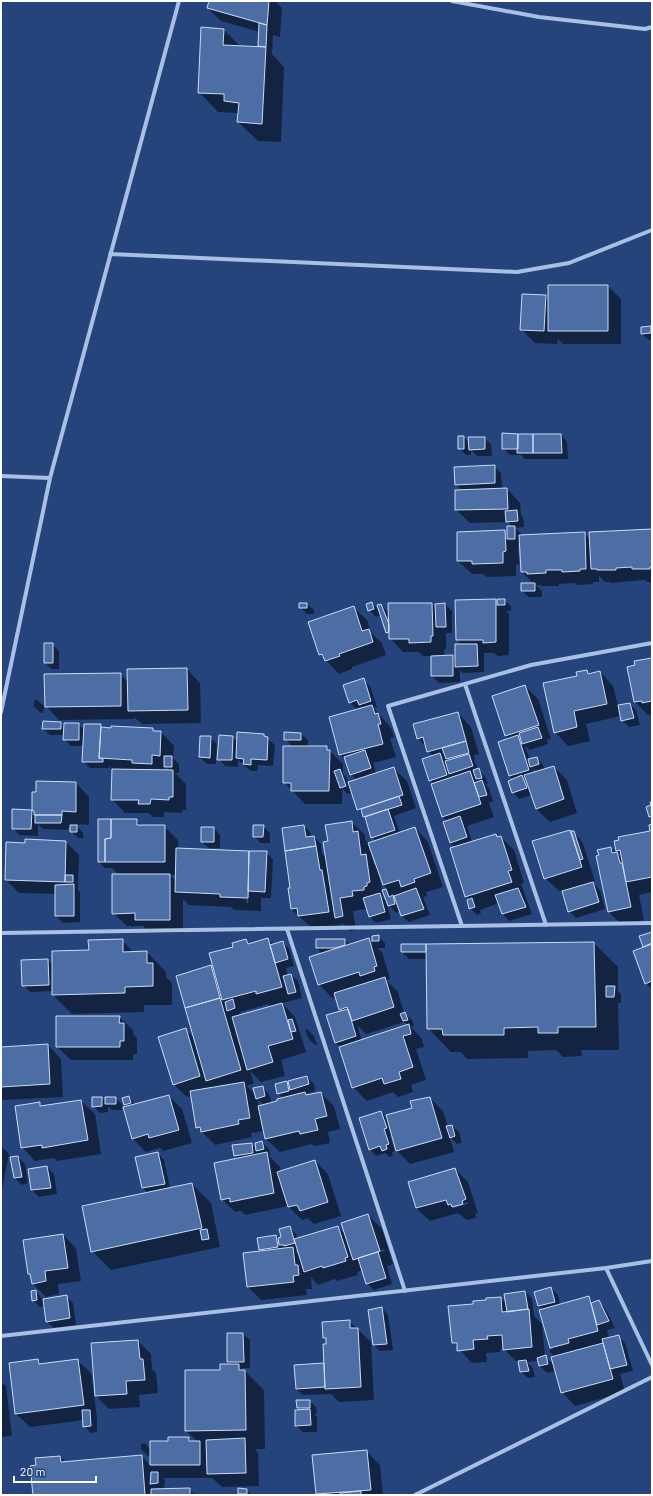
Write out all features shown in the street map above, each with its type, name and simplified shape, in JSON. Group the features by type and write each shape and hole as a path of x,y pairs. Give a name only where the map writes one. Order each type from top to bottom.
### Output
{"street":[{"path":"1,712 50,478 179,1"},
{"path":"452,1 539,17 645,29 652,27"},
{"path":"110,254 517,272 569,263 652,230"},
{"path":"1,476 50,478"},
{"path":"462,926 388,706 531,665 652,643"},
{"path":"465,684 546,925"},
{"path":"1,933 652,923"},
{"path":"287,929 405,1291"},
{"path":"1,1336 606,1268 652,1261"},
{"path":"606,1268 652,1365"},
{"path":"415,1495 652,1377"}],"building":[{"path":"209,1 269,1 267,25 207,8"},
{"path":"259,23 267,25 266,47 258,46"},
{"path":"201,27 224,29 223,45 266,47 262,124 237,122 239,103 224,101 224,94 198,93"},
{"path":"548,285 608,285 608,331 548,331"},
{"path":"522,294 546,295 544,331 520,330"},
{"path":"651,326 651,333 641,334 641,327"},
{"path":"502,433 518,434 518,449 502,449"},
{"path":"518,434 533,434 533,453 517,453"},
{"path":"533,434 561,434 562,453 533,453"},
{"path":"458,436 464,436 464,449 458,449"},
{"path":"468,437 485,437 485,449 469,450"},
{"path":"495,465 495,483 455,485 454,467"},
{"path":"507,488 508,509 455,510 455,490"},
{"path":"517,510 518,521 506,522 505,511"},
{"path":"507,526 515,526 515,539 507,539"},
{"path":"652,529 652,567 650,567 650,569 632,569 632,567 616,568 616,570 591,569 589,532"},
{"path":"505,530 506,551 503,552 503,563 472,564 472,561 457,561 457,532"},
{"path":"585,532 586,569 580,569 580,571 562,572 562,570 546,570 546,573 527,574 527,572 521,572 519,535"},
{"path":"521,583 535,583 535,591 521,591"},
{"path":"496,599 496,642 483,643 483,640 456,640 455,600"},
{"path":"497,599 505,599 505,605 497,605"},
{"path":"372,602 374,609 368,611 366,604"},
{"path":"299,603 307,603 307,608 299,608"},
{"path":"388,603 432,603 433,636 431,636 431,642 409,643 409,639 389,639"},
{"path":"445,603 446,627 436,627 435,604"},
{"path":"381,604 389,624 389,632 386,633 377,605"},
{"path":"354,606 362,631 369,629 373,642 339,654 340,656 325,661 322,654 319,655 308,622"},
{"path":"44,643 53,643 53,663 44,663"},
{"path":"455,644 477,644 478,666 455,667"},
{"path":"453,655 453,676 431,676 431,656"},
{"path":"652,658 652,701 642,703 642,701 634,702 627,667 635,665 634,661"},
{"path":"187,668 188,710 128,711 127,669"},
{"path":"587,670 588,674 600,671 607,704 574,711 577,727 554,733 543,683 577,676 576,672"},
{"path":"121,673 121,706 45,707 44,674"},
{"path":"364,678 371,701 359,705 357,700 349,703 343,685"},
{"path":"525,685 539,725 505,736 492,696"},
{"path":"630,703 634,718 621,721 618,705"},
{"path":"372,705 375,714 378,713 381,724 378,724 383,744 339,755 329,717"},
{"path":"458,712 466,741 427,752 423,737 417,739 413,724"},
{"path":"43,721 61,722 61,729 42,729"},
{"path":"64,723 79,723 79,740 63,740"},
{"path":"84,724 101,724 99,758 103,759 103,762 82,762"},
{"path":"111,726 153,728 153,731 161,731 160,756 152,755 152,764 132,763 132,760 99,758 101,727 111,728"},
{"path":"538,727 542,738 522,744 519,733"},
{"path":"237,732 264,734 264,736 268,737 267,760 251,759 251,765 243,764 244,759 236,758"},
{"path":"284,732 301,733 301,740 284,740"},
{"path":"219,735 233,736 232,760 217,760"},
{"path":"518,735 529,770 509,776 498,742"},
{"path":"200,736 211,736 210,758 199,757"},
{"path":"466,741 469,753 446,759 442,748"},
{"path":"283,746 327,746 327,750 330,750 329,791 291,791 291,783 283,783"},
{"path":"365,750 371,768 350,775 344,757"},
{"path":"440,753 447,775 429,781 422,759"},
{"path":"469,754 473,766 449,774 445,761"},
{"path":"164,756 172,756 172,767 164,767"},
{"path":"537,757 539,764 530,767 528,759"},
{"path":"554,766 564,799 536,809 524,775"},
{"path":"394,767 403,795 357,810 348,782"},
{"path":"479,768 482,778 476,779 473,770"},
{"path":"112,769 173,770 173,797 169,797 169,800 151,799 150,804 138,804 139,800 111,800"},
{"path":"340,769 346,786 340,788 334,771"},
{"path":"470,771 481,804 442,817 431,784"},
{"path":"522,775 527,788 512,793 508,781"},
{"path":"482,780 487,795 479,797 474,783"},
{"path":"36,781 76,782 76,812 62,811 62,815 34,815 34,811 32,810 32,792 36,792"},
{"path":"399,796 402,805 363,817 361,809"},
{"path":"650,802 652,802 652,816 649,817 646,807 651,805"},
{"path":"12,809 32,810 31,829 12,829"},
{"path":"388,809 395,830 371,838 365,817"},
{"path":"35,815 62,815 61,823 35,823"},
{"path":"460,816 467,837 450,843 443,822"},
{"path":"98,819 111,819 111,838 105,839 105,862 98,862"},
{"path":"111,819 137,819 137,825 165,825 165,862 105,862 105,839 111,838"},
{"path":"352,821 353,832 358,831 361,855 366,854 370,882 364,887 364,890 352,891 353,896 340,898 343,916 335,918 323,842 328,841 325,825"},
{"path":"652,824 652,877 626,882 620,850 616,851 614,841 619,840 618,837 650,831 649,825"},
{"path":"70,825 77,825 77,832 70,832"},
{"path":"253,825 264,825 263,837 253,837"},
{"path":"304,825 306,837 314,836 316,846 285,851 282,828"},
{"path":"201,827 214,827 214,842 201,842"},
{"path":"415,827 431,873 414,879 415,882 401,887 399,880 383,885 368,843"},
{"path":"570,830 582,867 544,879 532,841"},
{"path":"571,831 574,831 583,859 580,860"},
{"path":"496,834 497,837 501,836 512,870 508,871 512,882 465,897 450,848"},
{"path":"25,839 66,841 65,882 5,880 6,842 25,843"},
{"path":"316,846 320,870 322,870 329,912 298,916 297,908 291,909 285,851"},
{"path":"611,847 612,853 617,852 620,863 622,863 631,907 608,912 596,856 599,855 597,850"},
{"path":"176,848 249,851 248,898 220,897 220,894 175,892"},
{"path":"249,851 267,851 265,892 248,891"},
{"path":"112,874 170,874 170,920 135,920 135,913 112,914"},
{"path":"65,875 73,875 73,882 65,882"},
{"path":"593,882 599,902 568,912 562,891"},
{"path":"74,884 74,916 55,916 55,885"},
{"path":"416,888 424,909 401,916 394,896"},
{"path":"518,888 526,907 502,914 495,895"},
{"path":"386,889 389,897 393,895 395,904 388,906 382,890"},
{"path":"380,893 385,912 369,917 363,898"},
{"path":"472,898 475,907 469,909 467,900"},
{"path":"652,932 652,943 643,947 639,936"},
{"path":"379,935 379,941 372,941 372,936"},
{"path":"268,938 282,987 256,994 256,991 222,1000 209,953 233,947 232,943 246,939 248,944"},
{"path":"369,938 377,966 374,967 375,971 360,976 359,972 318,985 309,957"},
{"path":"123,939 123,952 147,951 147,963 153,963 153,986 125,987 125,993 52,995 52,951 89,950 88,940"},
{"path":"316,939 345,939 345,945 335,948 316,948"},
{"path":"283,941 288,959 275,963 270,945"},
{"path":"594,942 596,1027 558,1027 558,1033 538,1033 538,1027 504,1028 504,1035 443,1035 442,1029 427,1029 426,944"},
{"path":"401,944 426,944 426,952 401,952"},
{"path":"652,944 652,981 645,984 633,951"},
{"path":"48,959 49,985 22,986 21,960"},
{"path":"211,965 220,998 185,1008 176,976"},
{"path":"291,974 296,992 288,994 283,976"},
{"path":"385,977 394,1007 352,1021 347,1007 339,1010 334,993"},
{"path":"606,986 615,986 614,997 606,997"},
{"path":"220,998 241,1070 206,1081 185,1008"},
{"path":"233,999 235,1008 227,1011 225,1002"},
{"path":"282,1003 293,1039 268,1046 273,1062 247,1070 232,1017"},
{"path":"348,1009 356,1036 335,1043 326,1015"},
{"path":"405,1012 408,1020 403,1021 400,1014"},
{"path":"56,1016 120,1016 119,1023 124,1023 124,1041 120,1041 120,1047 56,1047"},
{"path":"292,1019 296,1031 291,1032 288,1020"},
{"path":"409,1024 411,1034 403,1036 413,1067 399,1072 401,1079 384,1084 382,1078 352,1088 339,1047"},
{"path":"186,1028 200,1076 173,1085 158,1037"},
{"path":"48,1044 50,1084 1,1087 1,1047"},
{"path":"307,1076 309,1084 290,1090 288,1081"},
{"path":"287,1081 289,1091 277,1094 275,1084"},
{"path":"244,1082 250,1118 238,1120 239,1124 201,1132 200,1127 196,1128 190,1091"},
{"path":"263,1086 265,1096 256,1099 253,1088"},
{"path":"305,1092 306,1095 321,1092 327,1116 315,1119 318,1130 300,1134 299,1131 265,1139 258,1106 277,1101 277,1099"},
{"path":"169,1095 179,1130 149,1138 148,1134 132,1139 123,1107"},
{"path":"129,1096 131,1103 124,1105 122,1098"},
{"path":"92,1097 102,1097 102,1106 92,1107"},
{"path":"105,1097 116,1097 116,1104 105,1104"},
{"path":"430,1097 442,1138 396,1151 386,1115 412,1108 410,1101"},
{"path":"81,1100 88,1140 42,1148 42,1145 21,1148 15,1106 40,1102 40,1106"},
{"path":"381,1111 387,1128 384,1129 389,1144 386,1145 387,1149 382,1151 380,1146 369,1150 359,1118"},
{"path":"452,1125 455,1136 450,1138 446,1126"},
{"path":"262,1141 264,1149 256,1151 255,1143"},
{"path":"252,1143 253,1153 234,1156 232,1145"},
{"path":"158,1152 165,1184 142,1188 135,1157"},
{"path":"267,1152 274,1193 230,1202 230,1198 221,1200 214,1163"},
{"path":"18,1156 22,1177 14,1178 10,1157"},
{"path":"315,1160 328,1202 300,1211 297,1205 288,1207 277,1172"},
{"path":"47,1166 51,1188 31,1190 28,1169"},
{"path":"455,1168 466,1199 462,1201 463,1204 452,1207 451,1204 448,1205 446,1200 416,1208 408,1182"},
{"path":"192,1183 202,1228 91,1252 82,1206"},
{"path":"368,1214 380,1251 353,1260 341,1223"},
{"path":"290,1226 295,1243 284,1246 279,1245 278,1238 281,1237 279,1229"},
{"path":"338,1226 348,1257 345,1258 346,1261 323,1268 322,1266 304,1272 294,1239"},
{"path":"207,1229 209,1239 202,1240 200,1230"},
{"path":"63,1234 68,1268 45,1271 46,1281 32,1284 30,1274 28,1274 23,1240"},
{"path":"276,1235 278,1247 259,1250 257,1238"},
{"path":"293,1247 295,1265 298,1265 299,1275 293,1276 294,1282 247,1287 243,1253"},
{"path":"378,1252 386,1278 366,1284 358,1258"},
{"path":"551,1287 555,1302 538,1306 534,1292"},
{"path":"36,1290 37,1300 32,1301 31,1291"},
{"path":"525,1291 528,1309 507,1312 504,1294"},
{"path":"67,1295 70,1318 46,1322 43,1299"},
{"path":"589,1296 598,1331 568,1339 569,1343 550,1348 539,1310"},
{"path":"501,1297 502,1312 529,1309 532,1347 503,1350 502,1335 487,1336 488,1339 473,1340 474,1349 457,1351 457,1343 452,1343 448,1306 473,1304 473,1301"},
{"path":"599,1300 609,1321 597,1325 591,1303"},
{"path":"382,1307 387,1344 373,1345 368,1310"},
{"path":"350,1320 350,1328 358,1328 361,1387 325,1389 323,1344 326,1344 326,1338 323,1338 322,1322"},
{"path":"227,1333 243,1333 244,1362 227,1362"},
{"path":"619,1335 627,1365 610,1369 602,1339"},
{"path":"138,1340 140,1359 143,1359 145,1380 126,1381 127,1394 95,1396 91,1343"},
{"path":"603,1343 613,1379 561,1393 551,1357"},
{"path":"546,1355 548,1364 539,1366 537,1358"},
{"path":"38,1359 39,1364 78,1359 84,1405 15,1414 9,1363"},
{"path":"526,1360 529,1371 520,1372 518,1361"},
{"path":"324,1363 325,1387 296,1389 294,1365"},
{"path":"220,1364 239,1364 239,1370 245,1370 246,1430 185,1431 185,1370 220,1370"},
{"path":"296,1400 310,1400 310,1408 297,1408"},
{"path":"310,1409 311,1425 295,1426 295,1410"},
{"path":"82,1410 90,1410 91,1426 83,1427"},
{"path":"168,1437 189,1437 189,1441 200,1441 200,1465 150,1465 150,1441 168,1441"},
{"path":"245,1438 246,1473 207,1474 206,1440"},
{"path":"367,1450 371,1490 316,1494 312,1455"},
{"path":"142,1455 145,1495 33,1495 30,1466 36,1465 35,1458 60,1456 61,1462"},
{"path":"151,1472 158,1472 158,1483 150,1484"},
{"path":"190,1488 190,1495 151,1495 151,1489"},
{"path":"238,1488 247,1489 247,1494 238,1494"},
{"path":"361,1491 361,1495 340,1495 340,1493"}]}
